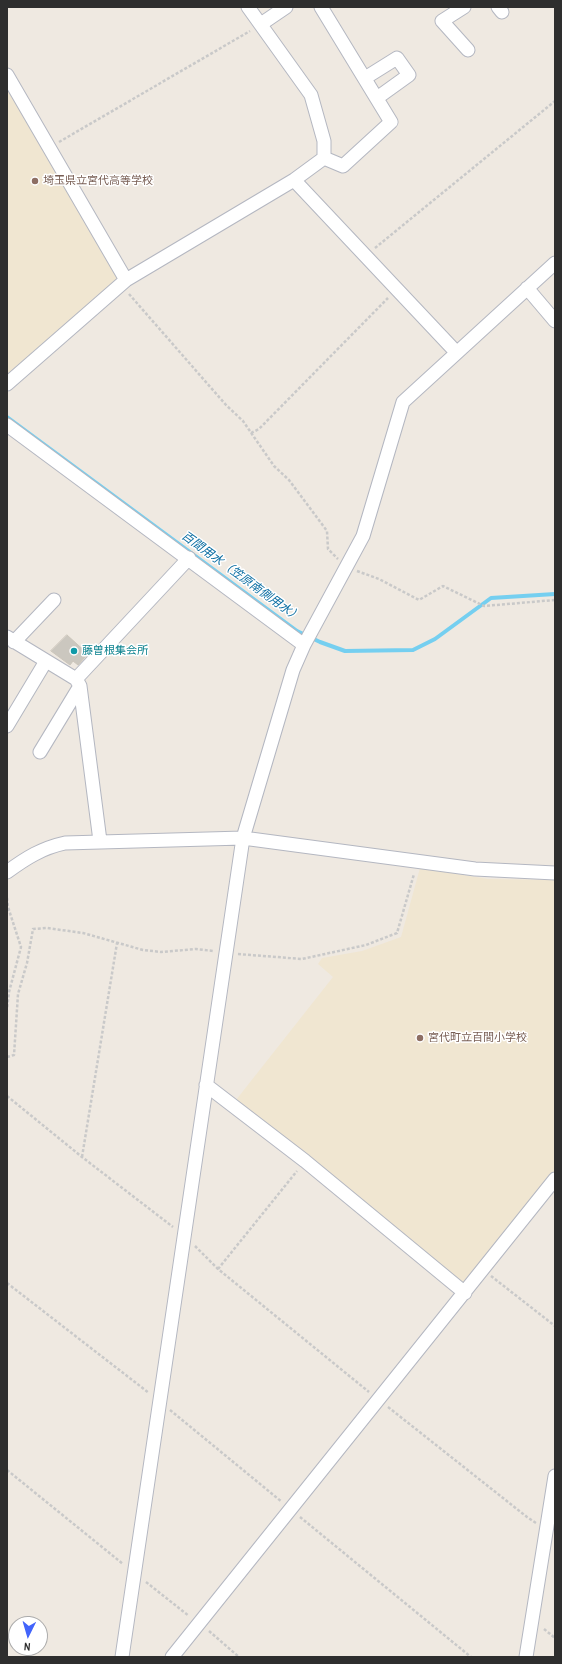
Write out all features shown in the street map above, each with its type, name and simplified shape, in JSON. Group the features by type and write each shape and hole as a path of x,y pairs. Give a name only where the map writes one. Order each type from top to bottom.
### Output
{"street":[{"path":"248,7 311,95 324,141 324,158"},
{"path":"261,24 286,7"},
{"path":"321,7 391,122 343,166 324,158"},
{"path":"464,7 442,21 468,50"},
{"path":"364,78 397,58 409,76 377,98"},
{"path":"7,76 49,148 123,283"},
{"path":"7,384 123,283 294,180 324,158"},
{"path":"294,180 456,352"},
{"path":"122,1657 186,1236 206,1085 227,953 243,838 293,670 304,645 363,536 403,402 555,262"},
{"path":"527,288 555,321"},
{"path":"7,425 189,558 304,645"},
{"path":"40,752 78,682 189,558"},
{"path":"54,600 10,640 78,682 100,841"},
{"path":"7,726 46,661"},
{"path":"7,872 29,856 47,847 65,843 243,838 475,869 555,873"},
{"path":"206,1085 305,1161 465,1293"},
{"path":"172,1657 555,1179"},
{"path":"526,1657 555,1476"}],"path":[{"path":"49,148 261,24"},
{"path":"366,256 555,101"},
{"path":"123,283 210,388 243,421 274,466 289,480 327,531 328,549 346,567 379,579 419,600 443,586 484,606 555,600"},
{"path":"251,433 259,429 397,289"},
{"path":"7,1057 14,1055 18,994 33,929 47,928 83,933 143,950 161,952 196,950 302,959 366,946 398,933 417,862"},
{"path":"7,898 8,907 21,947 9,992 7,1009"},
{"path":"82,1157 117,943"},
{"path":"7,1096 82,1157 186,1236 218,1269 379,1400 527,1517 546,1529"},
{"path":"218,1269 305,1161"},
{"path":"483,1269 555,1326"},
{"path":"7,1283 160,1402 471,1657"}],"shaded area":[{"name":"埼玉県立宮代高等学校","path":"7,85 119,277 7,376"},
{"name":"宮代町立百間小学校","path":"420,868 488,879 555,880 555,1172 465,1285 236,1100 333,977 318,964 322,958 362,951 401,937"}],"building":[{"name":"藤曽根集会所","path":"67,635 88,654 78,665 73,661 70,665 51,651"}],"waterway":[{"name":"百間用水（笠原南側用水）","path":"7,417 297,631 320,642 345,651 413,650 435,639 491,598 555,594"}],"place":[{"name":"埼玉県立宮代高等学校","path":"35,181"},
{"name":"藤曽根集会所","path":"74,651"},
{"name":"宮代町立百間小学校","path":"420,1038"}]}
